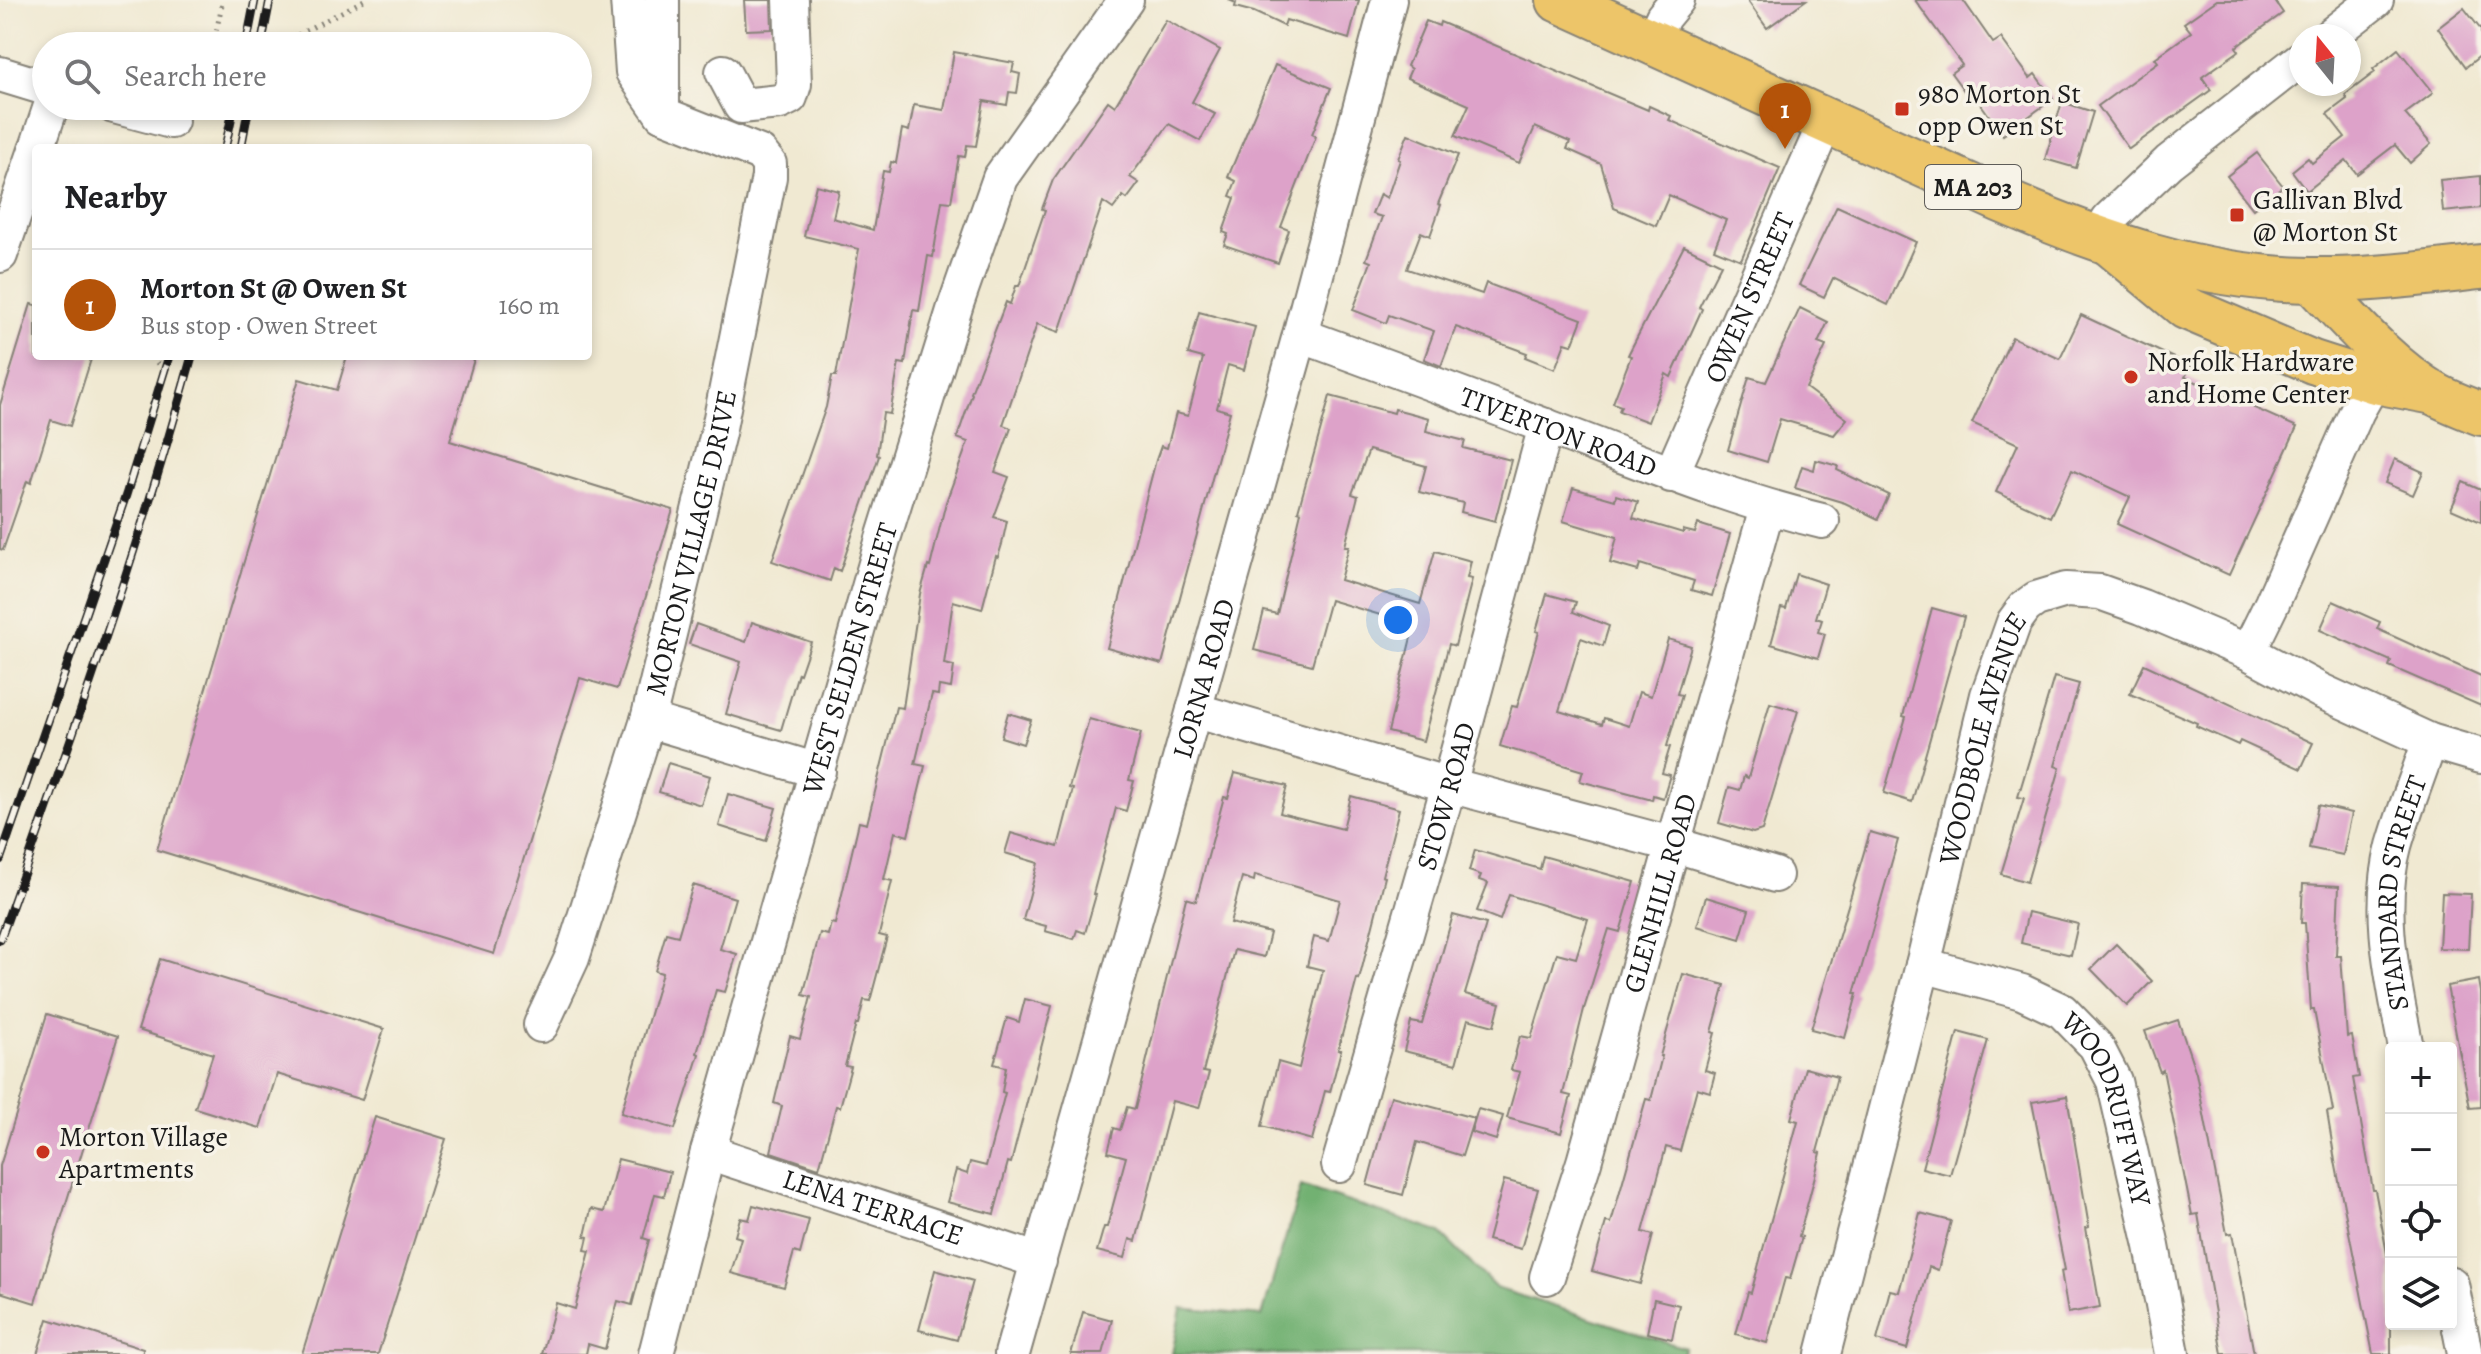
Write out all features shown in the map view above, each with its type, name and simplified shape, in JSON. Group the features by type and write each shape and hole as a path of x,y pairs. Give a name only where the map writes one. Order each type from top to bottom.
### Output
{"highway":[{"name":"MA 203","path":"1559,0 2001,200 2105,234 2146,255 2208,269 2311,280 2481,267"}],"main road":[{"path":"2105,234 2186,308 2303,358 2381,369 2481,414"},
{"path":"2311,280 2381,369"}],"street":[{"path":"628,0 633,72 662,114"},
{"path":"662,0 662,114"},
{"path":"723,72 741,106 780,102 790,97 794,84 791,0"},
{"name":"WEST SELDEN STREET","path":"656,1354 708,1152 883,539 956,304 1000,178 1126,0"},
{"name":"LORNA ROAD","path":"1012,1354 1300,335 1389,0"},
{"path":"1652,41 1663,17 1677,0"},
{"path":"2345,24 2376,0"},
{"path":"2105,234 2169,162 2289,68"},
{"path":"0,74 32,84"},
{"name":"MORTON VILLAGE DRIVE","path":"541,1025 572,958 648,720 718,433 769,177 769,164 760,153 662,114"},
{"path":"38,144 46,120"},
{"name":"OWEN STREET","path":"1671,475 1826,121"},
{"path":"0,255 32,161"},
{"name":"TIVERTON ROAD","path":"1300,335 1671,475 1767,508 1822,521"},
{"path":"2248,652 2357,411 2381,369"},
{"name":"STOW ROAD","path":"1339,1165 1449,785 1546,426"},
{"name":"GLENHILL ROAD","path":"1547,1277 1584,1162 1675,845 1767,508"},
{"name":"WOODBOLE AVENUE","path":"1823,1354 1923,965 1988,695 2014,622 2025,607 2036,599 2066,590 2100,592 2248,652 2321,691 2430,741 2481,756"},
{"path":"1194,710 1449,785 1775,875"},
{"path":"648,720 818,771"},
{"name":"STANDARD STREET","path":"2405,1042 2388,949 2387,894 2393,849 2430,741"},
{"name":"WOODRUFF WAY","path":"1923,965 2022,992 2062,1011 2096,1046 2114,1081 2152,1246 2172,1354"},
{"name":"LENA TERRACE","path":"708,1152 1039,1261"},
{"path":"2457,1314 2465,1354"}],"path":[{"path":"216,32 223,0"},
{"path":"301,32 364,0"},
{"path":"155,360 158,364"}],"green space":[{"path":"1301,1186 1439,1232 1496,1288 1685,1348 1683,1354 1172,1354 1181,1308 1262,1316"}],"building":[{"path":"744,0 771,0 772,29 746,30"},
{"path":"1229,0 1359,0 1349,39 1286,20 1284,26 1235,7 1236,3"},
{"path":"1747,0 1806,0 1767,28"},
{"path":"1915,0 1963,0 1993,43 2001,38 2030,78 2035,74 2053,99 2003,135 1975,96 1970,99 1951,73 1962,65"},
{"path":"2217,0 2274,0 2283,13 2236,47 2239,51 2202,77 2211,90 2129,149 2098,106 2158,62 2155,58 2191,32 2184,23"},
{"path":"2464,8 2481,30 2481,55 2466,67 2438,28"},
{"path":"1166,20 1220,50 1192,102 1215,114 1200,141 1169,124 1130,177 1139,183 1127,199 1123,196 1113,209 1103,202 1059,332 1037,324 1003,425 1011,428 995,472 1009,477 994,517 1007,521 1002,544 982,609 953,601 944,664 954,666 951,688 939,686 938,695 932,694 915,764 925,766 908,836 895,832 884,879 892,881 879,935 887,937 870,1001 864,1000 856,1024 845,1066 851,1067 840,1107 836,1106 819,1168 771,1152 782,1106 774,1103 790,1036 800,1039 811,997 803,995 820,933 828,935 831,923 835,924 859,822 867,824 896,707 903,708 920,594 946,502 968,442 957,438 1006,302 1010,304 1016,286 1019,286 1053,180 1108,101 1115,106"},
{"path":"1426,21 1439,26 1440,22 1648,110 1649,106 1671,116 1669,120 1780,168 1741,260 1714,249 1726,220 1669,195 1656,226 1614,208 1601,164 1567,149 1570,142 1535,127 1519,163 1455,136 1469,105 1407,78 1411,69 1407,66"},
{"path":"2398,49 2433,93 2405,114 2431,144 2410,163 2395,145 2357,174 2346,160 2307,191 2292,171 2308,158 2312,163 2345,137 2327,114 2347,99 2346,96 2361,96 2361,83 2375,72 2373,69"},
{"path":"954,52 1014,63 1012,72 1020,74 1017,93 1009,92 1007,105 984,101 976,146 967,145 965,157 959,156 951,202 942,201 933,257 928,256 919,311 913,310 905,364 899,363 890,414 883,413 879,456 840,571 834,568 830,581 772,561 826,407 832,376 836,376 859,249 804,236 816,185 839,191 833,218 873,230 883,171 889,172 891,162 896,163 902,129 909,131 914,105 944,110"},
{"path":"1275,65 1331,88 1281,227 1289,230 1278,263 1224,245 1228,234 1223,232 1235,198 1230,196 1236,181 1228,177"},
{"path":"2062,102 2093,112 2076,168 2045,159"},
{"path":"1408,134 1458,155 1438,204 1441,205 1430,236 1421,232 1407,269 1482,294 1486,283 1582,319 1572,345 1565,343 1555,369 1525,357 1527,353 1456,327 1441,366 1424,359 1434,331 1389,315 1386,323 1353,310 1371,262 1366,260 1382,217 1372,214 1380,194 1387,198"},
{"path":"2257,153 2283,186 2253,209 2227,176"},
{"path":"2481,176 2481,208 2443,212 2440,180"},
{"path":"1837,206 1916,242 1888,305 1833,278 1824,297 1799,285"},
{"path":"1684,246 1721,264 1699,307 1702,309 1671,377 1666,374 1648,422 1619,411 1621,406 1613,403 1631,356 1628,355"},
{"path":"32,304 32,360 91,360 70,426 51,420 31,483 27,481 3,550 0,549 0,405"},
{"path":"1800,308 1828,322 1818,343 1826,346 1806,388 1847,419 1834,435 1780,419 1767,462 1728,450 1749,377 1766,382"},
{"path":"1199,312 1255,327 1244,370 1228,365 1217,408 1230,412 1162,664 1107,648 1156,460 1161,446 1167,448 1176,413 1188,416 1203,358 1188,354"},
{"path":"2081,315 2191,366 2185,377 2297,427 2229,575 2117,524 2130,497 2072,470 2050,517 1996,492 2018,444 1972,423 2012,337 2060,359"},
{"path":"346,360 474,360 450,441 673,510 617,689 580,678 494,954 157,850 299,379 337,390"},
{"path":"1330,396 1394,413 1395,409 1429,418 1426,431 1465,441 1463,448 1511,460 1495,521 1461,512 1463,503 1419,492 1426,466 1369,450 1352,494 1358,496 1340,580 1420,604 1435,551 1471,561 1467,578 1472,579 1455,646 1449,644 1423,741 1388,732 1414,625 1330,600 1312,665 1254,650 1264,611 1277,614 1301,512 1298,511"},
{"path":"2395,459 2423,472 2413,495 2385,483"},
{"path":"1816,460 1838,466 1837,470 1889,495 1878,519 1845,503 1795,488 1802,466 1814,470"},
{"path":"2463,482 2481,490 2481,522 2451,509"},
{"path":"1573,488 1615,500 1616,495 1638,502 1633,518 1683,533 1683,530 1695,533 1698,524 1730,534 1712,596 1691,590 1694,581 1640,564 1638,571 1610,563 1617,537 1563,521"},
{"path":"1796,574 1826,584 1816,618 1822,620 1818,632 1825,634 1818,658 1771,644 1781,608 1786,609"},
{"path":"1547,594 1576,602 1573,612 1609,626 1603,646 1581,638 1559,711 1602,724 1604,718 1629,726 1639,692 1651,696 1668,639 1691,646 1677,694 1682,695 1662,773 1670,775 1663,798 1653,795 1652,800 1580,781 1583,771 1500,746 1512,706 1517,707"},
{"path":"2333,601 2380,622 2377,629 2481,676 2481,706 2389,666 2391,661 2320,630"},
{"path":"1932,608 1964,617 1912,802 1884,793"},
{"path":"752,622 811,642 781,730 726,714 741,662 689,644 696,624 746,642"},
{"path":"2144,664 2313,743 2301,769 2240,741 2238,745 2130,694"},
{"path":"2054,677 2079,684 2055,766 2060,768 2027,882 2001,874 2024,798 2018,797"},
{"path":"1770,703 1798,711 1762,830 1753,833 1719,823 1729,787 1740,790 1744,776 1748,778"},
{"path":"1008,713 1031,720 1023,744 1001,737"},
{"path":"1089,719 1141,733 1129,780 1134,781 1126,811 1116,808 1085,933 1077,930 1074,939 1045,931 1046,926 1023,920 1038,863 1005,853 1011,833 1058,847 1073,789 1069,788"},
{"path":"668,763 710,776 701,805 659,792"},
{"path":"1235,773 1287,786 1280,813 1343,829 1351,796 1399,809 1382,876 1385,877 1338,1050 1341,1050 1330,1092 1325,1091 1312,1140 1262,1126 1278,1062 1299,1068 1323,970 1307,966 1314,937 1329,941 1340,900 1255,875 1254,881 1242,877 1230,923 1270,933 1264,957 1234,950 1203,1072 1209,1073 1199,1108 1172,1101 1136,1241 1130,1239 1125,1258 1097,1251 1104,1227 1107,1227 1126,1157 1108,1152 1114,1128 1120,1130 1127,1107 1135,1109 1186,898 1196,901 1224,797 1228,798"},
{"path":"728,794 776,808 766,841 719,826"},
{"path":"2318,805 2352,813 2343,855 2309,848"},
{"path":"1870,832 1898,840 1854,994 1857,994 1845,1038 1811,1029"},
{"path":"1475,850 1540,869 1543,856 1635,882 1620,932 1609,929 1584,1009 1563,1094 1571,1096 1561,1133 1507,1118 1520,1072 1511,1070 1520,1036 1531,1038 1557,953 1576,958 1588,919 1509,895 1500,920 1477,911 1488,883 1479,880 1481,875 1469,871"},
{"path":"2303,884 2339,886 2336,956 2341,956 2347,1037 2352,1036 2359,1077 2353,1078 2385,1243 2385,1330 2391,1330 2391,1354 2373,1354 2335,1161 2327,1112 2333,1111 2314,1010 2311,1010 2305,923 2301,923"},
{"path":"693,885 735,898 720,949 737,954 725,992 716,990 675,1129 621,1113 662,973 655,971 666,933 678,936"},
{"path":"2442,893 2471,894 2468,949 2439,948"},
{"path":"1706,897 1749,910 1740,939 1697,926"},
{"path":"2028,912 2078,924 2071,955 2021,943"},
{"path":"1453,915 1486,924 1465,994 1500,1003 1494,1026 1468,1019 1456,1064 1404,1051 1411,1022 1422,1024"},
{"path":"2116,944 2152,981 2127,1006 2091,969"},
{"path":"160,959 384,1029 362,1100 277,1074 260,1128 195,1108 213,1054 138,1030"},
{"path":"1683,974 1725,985 1705,1070 1715,1073 1710,1092 1697,1088 1680,1151 1666,1147 1643,1232 1653,1235 1640,1284 1592,1271 1606,1222 1611,1223 1646,1099 1651,1100"},
{"path":"2479,980 2481,1107 2470,1108 2447,986"},
{"path":"1025,999 1052,1006 1011,1163 1008,1162 994,1214 947,1202 956,1170 967,1174 970,1162 986,1166 1005,1093 1002,1092 1006,1067 994,1064 1007,1018 1019,1022"},
{"path":"47,1014 118,1036 35,1303 0,1292 0,1166"},
{"path":"2178,1020 2196,1073 2227,1234 2232,1233 2254,1354 2222,1354 2198,1214 2192,1215 2163,1070 2160,1072 2145,1031"},
{"path":"1958,1032 1988,1040 1950,1175 1922,1168"},
{"path":"1805,1068 1837,1077 1817,1152 1821,1153 1799,1236 1802,1237 1790,1279 1785,1278 1767,1343 1736,1334 1748,1292 1751,1293 1798,1121 1791,1119"},
{"path":"1391,1096 1474,1118 1462,1156 1417,1142 1403,1195 1367,1185"},
{"path":"2067,1096 2100,1307 2068,1313 2061,1271 2065,1270 2032,1102"},
{"path":"1478,1109 1503,1116 1496,1140 1471,1132"},
{"path":"375,1117 446,1139 378,1354 302,1354"},
{"path":"618,1159 670,1172 664,1196 655,1194 643,1238 649,1240 632,1305 618,1301 605,1349 588,1344 586,1354 542,1354 556,1303 575,1309 590,1251 585,1250 588,1237 585,1236 591,1209 604,1212"},
{"path":"1504,1180 1538,1189 1521,1249 1488,1240"},
{"path":"753,1205 809,1220 800,1254 794,1252 784,1287 731,1273 741,1238 735,1236 740,1218 749,1220"},
{"path":"1920,1213 1951,1221 1938,1270 1929,1267 1907,1349 1877,1340 1890,1290 1899,1292"},
{"path":"935,1270 973,1281 957,1340 919,1330"},
{"path":"1654,1299 1679,1305 1672,1339 1647,1333"},
{"path":"1083,1312 1112,1320 1103,1354 1071,1354"},
{"path":"48,1319 143,1349 143,1354 37,1354"}],"railway":[{"path":"249,32 255,0"},
{"path":"264,32 270,0"},
{"path":"226,144 231,120"},
{"path":"242,144 246,120"},
{"path":"0,860 126,495 168,360"},
{"path":"0,940 77,723 191,360"}],"place":[{"name":"980 Morton St opp Owen St","path":"1902,109"},
{"name":"Morton St @ Owen St","path":"1785,149"},
{"name":"Gallivan Blvd @ Morton St","path":"2237,215"},
{"name":"Norfolk Hardware and Home Center","path":"2131,377"},
{"name":"Morton Village Apartments","path":"43,1152"}]}
